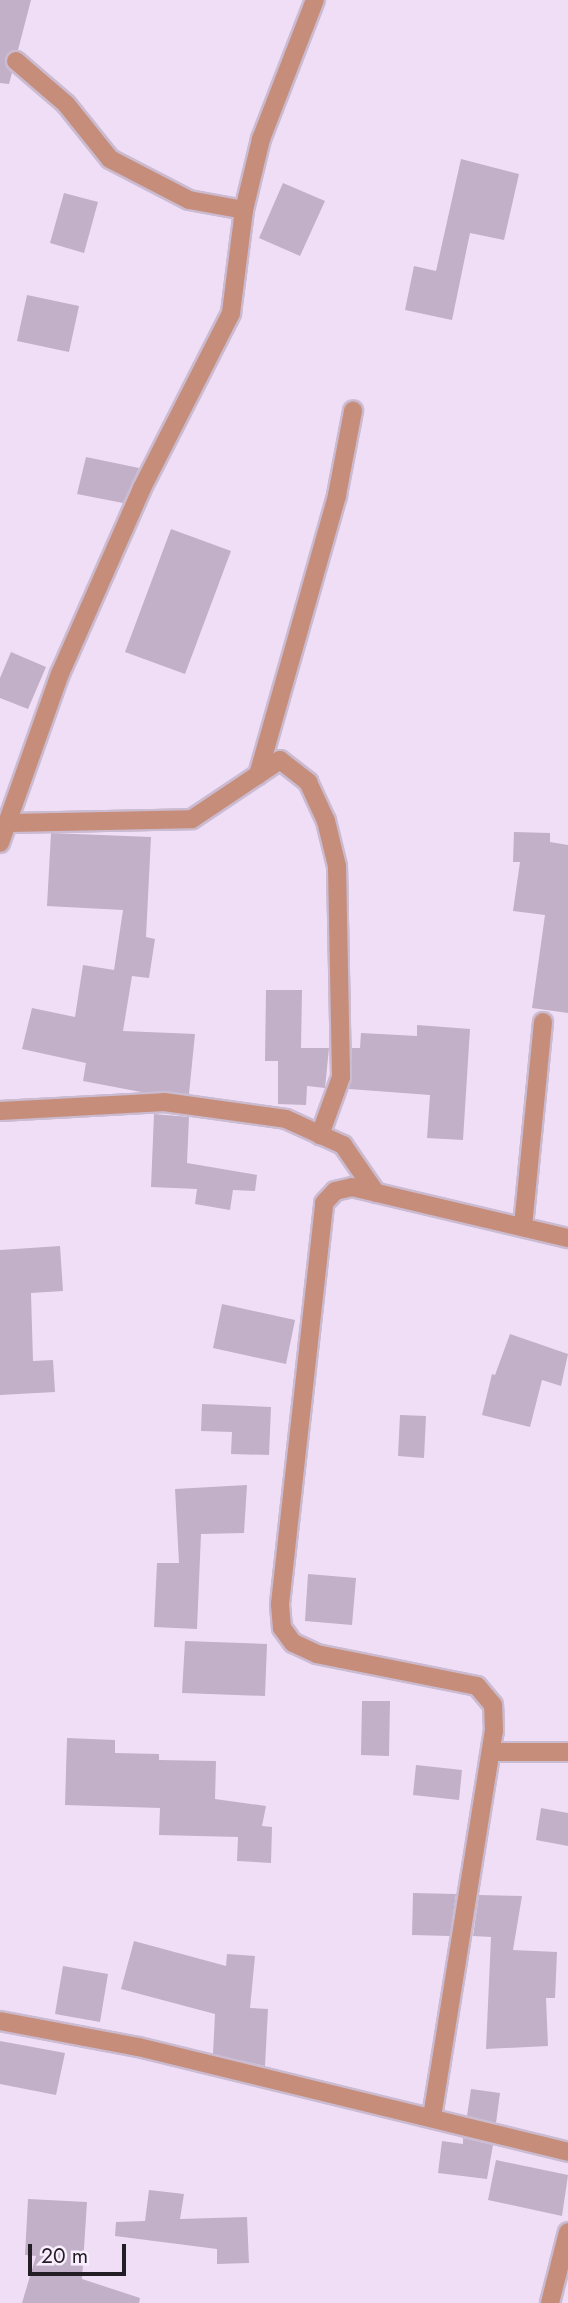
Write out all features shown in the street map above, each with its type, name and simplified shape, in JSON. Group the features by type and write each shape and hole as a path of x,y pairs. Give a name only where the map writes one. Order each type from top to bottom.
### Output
{"street":[{"path":"0,843 65,661 142,488 231,313 244,209 261,139 315,0"},
{"path":"16,61 66,104 110,159 189,200 244,209"},
{"path":"258,775 337,495 353,411"},
{"path":"7,824 192,819 280,760 308,782 326,821 337,866 341,1077 320,1135"},
{"path":"523,1226 543,1022"},
{"path":"0,1111 164,1102 286,1119 344,1145 376,1193"},
{"path":"432,2117 491,1752 494,1705 477,1686 317,1654 293,1643 282,1628 280,1604 324,1202 335,1191 352,1187 568,1238"},
{"path":"491,1752 568,1752"},
{"path":"0,2021 138,2047 568,2152"},
{"path":"550,2303 568,2232"}],"building":[{"path":"0,0 31,0 18,50 5,58 12,73 9,84 0,83"},
{"path":"461,159 519,174 504,240 470,233 452,320 405,310 414,266 436,271"},
{"path":"283,183 325,201 300,256 259,238"},
{"path":"64,193 98,202 84,253 50,243"},
{"path":"27,295 79,306 69,352 17,341"},
{"path":"86,457 139,468 123,503 77,494"},
{"path":"171,529 231,551 185,674 125,652"},
{"path":"11,652 46,667 28,709 0,698 0,678"},
{"path":"514,832 550,833 550,842 568,845 568,1013 532,1008 545,915 513,911 520,862 513,862"},
{"path":"51,833 151,837 146,937 155,939 149,978 132,976 123,1031 195,1034 189,1094 141,1092 83,1081 86,1063 22,1049 32,1008 75,1017 83,965 114,970 123,910 47,906"},
{"path":"266,990 302,990 301,1048 329,1048 325,1088 307,1086 306,1105 278,1104 278,1061 265,1061"},
{"path":"417,1025 470,1029 463,1140 427,1138 430,1095 349,1089 352,1048 360,1048 361,1033 417,1036"},
{"path":"154,1114 189,1117 187,1163 257,1175 255,1191 233,1190 230,1210 195,1204 197,1189 151,1187"},
{"path":"60,1246 63,1291 31,1293 33,1361 53,1360 55,1392 0,1395 0,1250"},
{"path":"222,1304 295,1320 286,1364 213,1348"},
{"path":"510,1334 568,1354 561,1386 542,1380 530,1427 482,1415 492,1374 495,1375"},
{"path":"202,1404 271,1407 269,1455 231,1454 232,1432 201,1431"},
{"path":"400,1415 426,1416 424,1458 398,1456"},
{"path":"247,1485 244,1533 201,1534 197,1629 154,1627 157,1563 179,1563 175,1489"},
{"path":"308,1574 356,1578 352,1625 305,1621"},
{"path":"185,1641 267,1644 265,1696 182,1693"},
{"path":"362,1701 390,1701 389,1756 361,1755"},
{"path":"67,1738 115,1740 115,1753 159,1754 159,1760 216,1761 215,1799 266,1806 262,1826 272,1827 271,1863 237,1861 238,1837 159,1835 160,1808 65,1805"},
{"path":"416,1765 462,1770 459,1800 413,1795"},
{"path":"541,1808 568,1813 568,1846 536,1840"},
{"path":"413,1893 456,1894 450,1936 412,1935"},
{"path":"479,1895 522,1896 513,1950 557,1952 555,1998 546,1998 548,2046 486,2049 491,1937 473,1936"},
{"path":"134,1941 226,1966 227,1954 255,1956 250,2008 268,2009 265,2066 213,2054 215,2014 121,1989"},
{"path":"63,1966 108,1974 100,2022 55,2014"},
{"path":"0,2041 65,2053 56,2095 0,2084"},
{"path":"471,2089 500,2093 496,2123 467,2116"},
{"path":"463,2138 493,2145 487,2179 438,2173 442,2141 463,2144"},
{"path":"496,2160 568,2175 562,2216 488,2200"},
{"path":"149,2190 184,2194 180,2219 247,2217 249,2263 217,2264 217,2249 115,2236 116,2222 145,2221"},
{"path":"28,2199 87,2202 82,2279 140,2298 139,2303 22,2303 36,2256 25,2255"}]}
